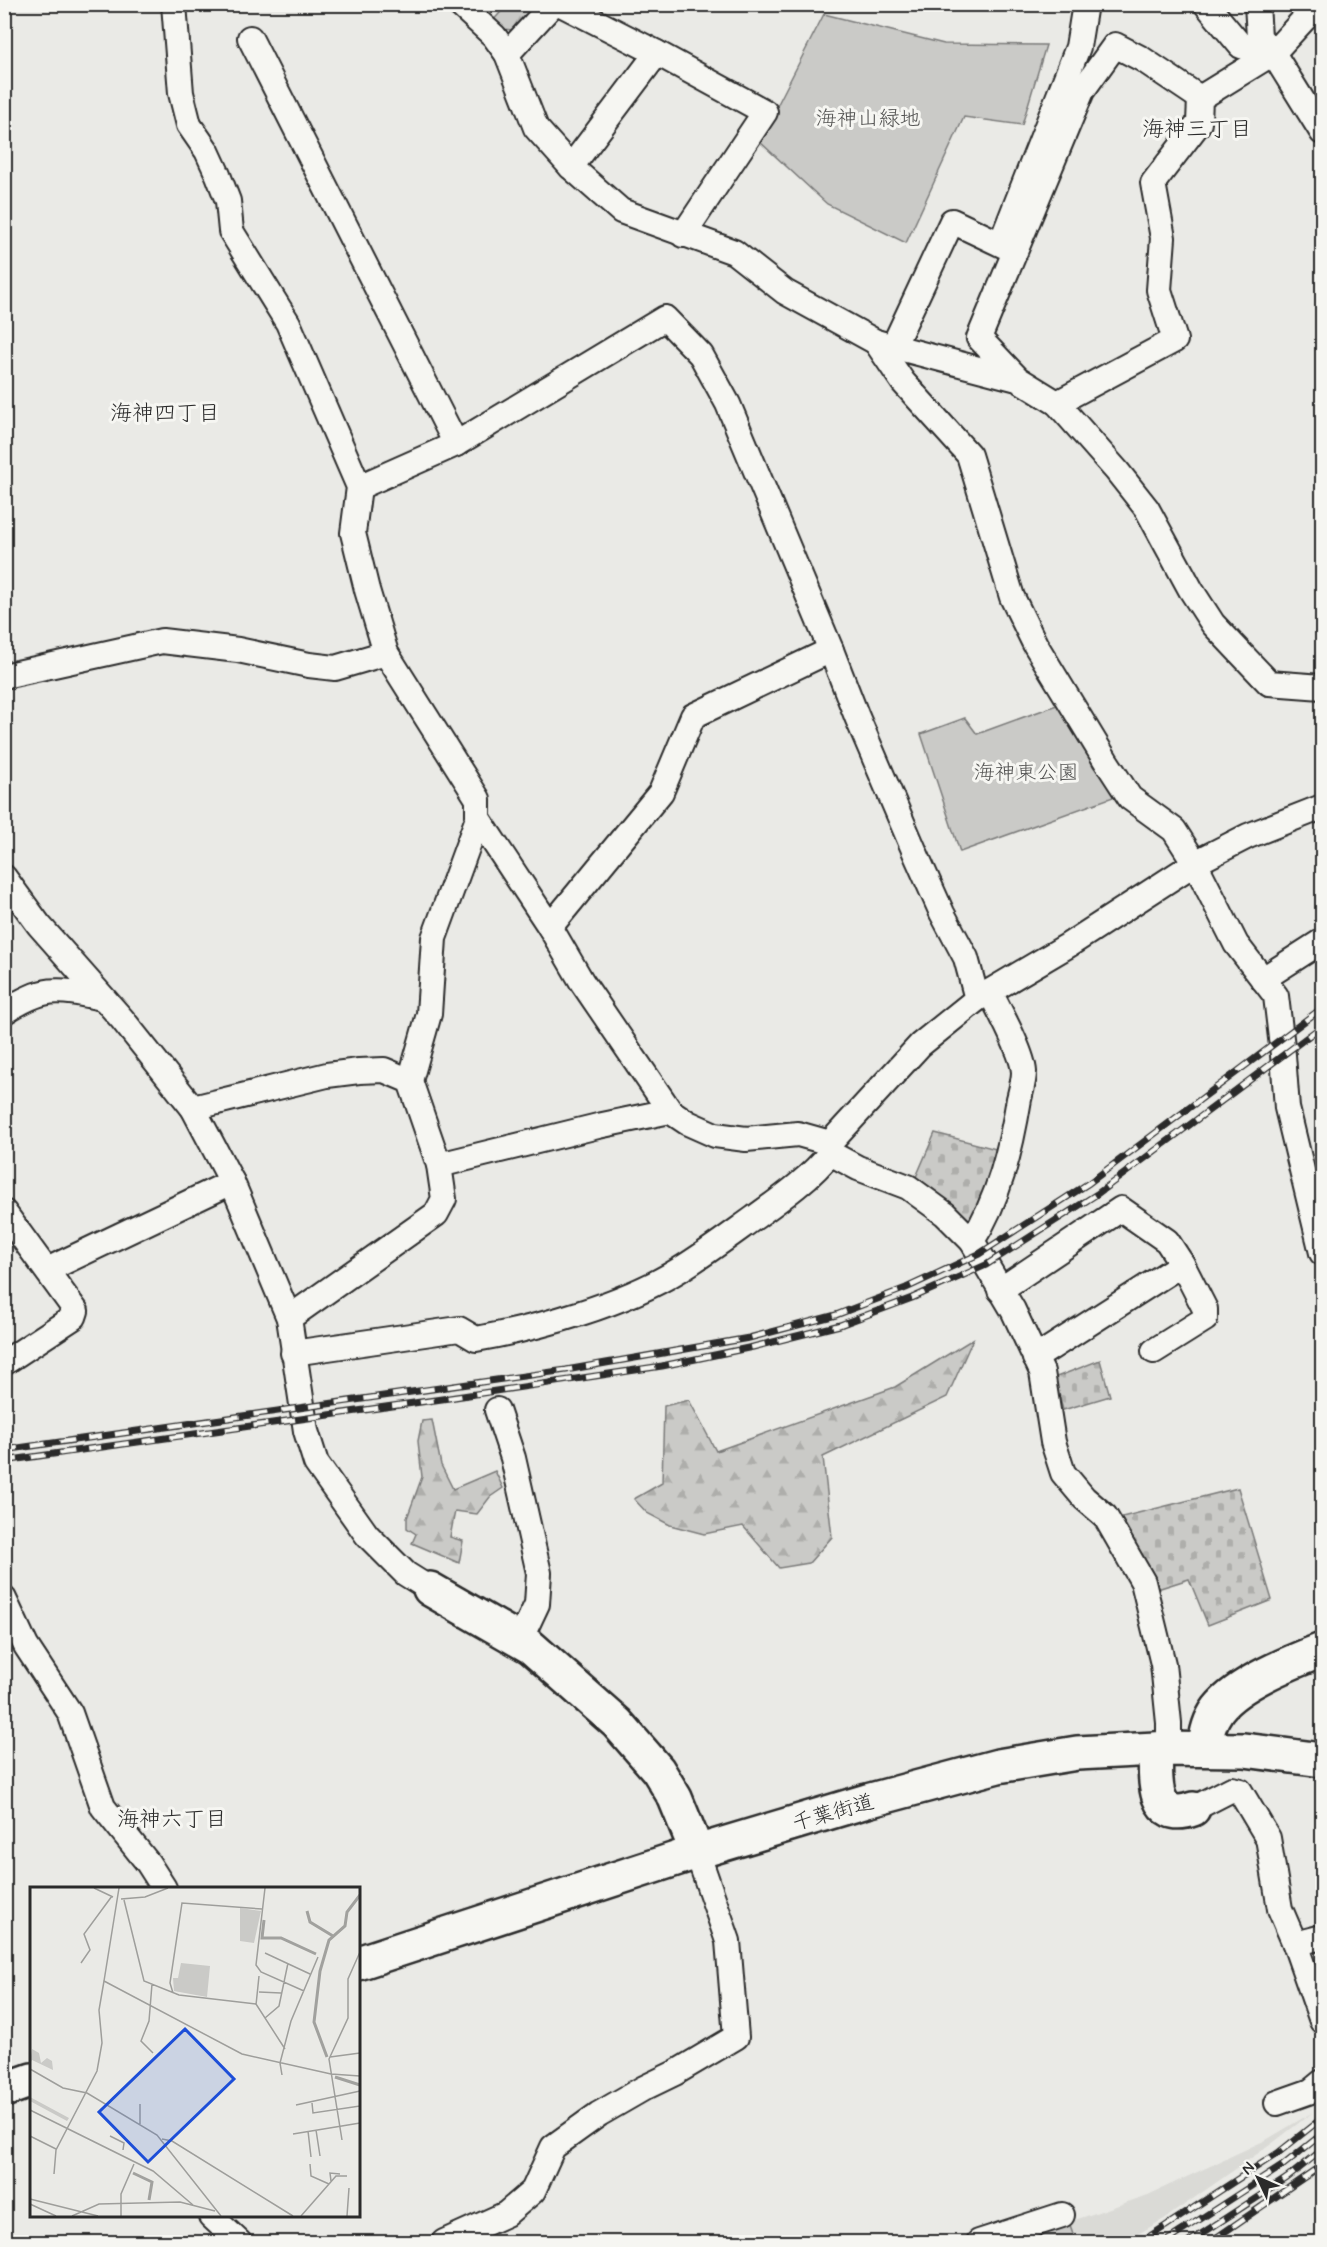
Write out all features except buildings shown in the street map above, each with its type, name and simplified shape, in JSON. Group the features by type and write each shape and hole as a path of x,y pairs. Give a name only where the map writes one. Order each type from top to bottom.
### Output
{"main road":[{"path":"430,1589 520,1640 554,1666 617,1723 658,1770 675,1798 697,1852"},
{"path":"1205,1749 1207,1731 1217,1710 1224,1703 1262,1677 1323,1650"},
{"path":"1162,1749 1156,1791 1162,1803 1169,1810 1181,1813 1193,1809"},
{"name":"千葉街道","path":"360,1963 697,1852 974,1771 1077,1753 1162,1749 1244,1750 1323,1760"},
{"path":"4,2090 30,2081"}],"street":[{"path":"174,4 181,93 189,125 207,151 218,175 228,201 231,231 288,323 359,487 353,533 386,653 478,799 478,818 434,938 429,1014 410,1081 439,1165 444,1199 435,1214 289,1318"},
{"path":"459,4 494,36 507,54 537,128 571,167 621,211 734,252 785,292 884,344 1018,379"},
{"path":"507,54 554,4"},
{"path":"561,4 765,112 683,235"},
{"path":"1085,4 1078,47 1008,247 979,338 1018,379 1057,403 1147,508 1191,590 1213,624 1269,683 1323,687"},
{"path":"1206,4 1242,46 1273,52"},
{"path":"1257,4 1259,37 1273,52 1323,132"},
{"path":"1200,98 1273,52 1318,4"},
{"path":"249,38 456,444"},
{"path":"1008,247 1082,91 1115,45 1142,59 1200,98"},
{"path":"571,167 657,53"},
{"path":"1057,403 1175,340 1160,291 1163,238 1153,183 1199,123 1200,98"},
{"path":"884,344 952,221 1008,247"},
{"path":"359,487 456,444 665,318 701,355 728,404 857,717 942,913 983,995 1012,1037 1024,1071 1014,1128 1001,1180 982,1225 972,1242"},
{"path":"884,344 903,382 969,455 1011,597 1035,644 1130,798 1174,830 1195,863 1236,944 1276,996 1287,1108 1323,1253"},
{"path":"4,676 162,641 237,650 334,668 386,653"},
{"path":"550,927 661,792 693,716 831,650"},
{"path":"292,1353 459,1329 476,1339 513,1333 630,1294 677,1271 772,1205 823,1162 830,1148 920,1045 983,995 1067,946 1195,863 1248,836 1323,807"},
{"path":"478,818 550,927 582,982 670,1111 688,1123 715,1135 746,1139 798,1134 830,1148 858,1168 908,1187 945,1214 972,1242 1013,1310 1042,1372 1053,1442 1063,1473 1084,1498 1105,1516 1143,1582 1163,1664 1168,1723 1162,1749"},
{"path":"4,877 39,925 122,1019 194,1108 232,1182 289,1318 292,1353 306,1431 316,1463 367,1535 406,1574 430,1589"},
{"path":"1263,979 1323,941"},
{"path":"4,1012 25,999 49,990 81,993 102,998"},
{"path":"194,1108 327,1075 359,1071 384,1071 410,1081"},
{"path":"439,1165 670,1111"},
{"path":"47,1270 232,1182"},
{"path":"1000,1290 1121,1209 1167,1241 1182,1264 1205,1309 1205,1319 1154,1351"},
{"path":"4,1212 76,1311 74,1317 4,1363"},
{"path":"1035,1358 1182,1264"},
{"path":"497,1410 513,1458 539,1573 537,1604 520,1640"},
{"path":"4,1599 26,1646 70,1713 103,1807 148,1863 163,1887"},
{"path":"1193,1809 1232,1790 1240,1791 1245,1797 1268,1838 1280,1910 1323,2021"},
{"path":"444,2242 506,2214 533,2191 553,2147 599,2114 736,2037 728,1941 697,1852"},
{"path":"1295,1944 1323,1937"},
{"path":"1277,2103 1311,2091 1323,2082"},
{"path":"979,2242 1062,2215"},
{"path":"212,2217 239,2242"}],"shaded area":[{"path":"1313,2112 1164,2219 1124,2242 1076,2242 1069,2222 1148,2195 1266,2140"}],"green space":[{"path":"507,5 537,5 516,30 498,29 490,24"},
{"name":"海神山緑地","path":"824,14 944,44 1046,45 1022,125 964,117 906,243 827,204 759,141"},
{"name":"海神東公園","path":"1065,702 1093,766 1116,796 960,852 921,734 965,718 977,734"},
{"path":"935,1133 996,1149 974,1231 913,1184"},
{"path":"973,1339 947,1397 823,1457 832,1537 809,1563 779,1568 743,1526 704,1534 670,1525 647,1513 634,1499 662,1483 664,1406 689,1400 716,1451 895,1387"},
{"path":"1100,1360 1110,1396 1063,1410 1054,1378"},
{"path":"432,1420 441,1465 453,1489 495,1471 503,1488 490,1497 477,1514 455,1511 450,1537 463,1541 459,1563 412,1543 416,1534 407,1528 407,1518 422,1477 418,1441 422,1421"},
{"path":"1238,1488 1272,1600 1208,1625 1189,1579 1151,1591 1114,1519"},
{"path":"1069,2222 1076,2242 1007,2242"}],"railway":[{"path":"4,1450 566,1370 749,1338 836,1315 906,1288 979,1254 1089,1183 1322,1008"},
{"path":"4,1461 662,1366 753,1347 840,1325 912,1298 986,1265 1097,1194 1322,1026"},
{"path":"1141,2242 1278,2153 1322,2118"},
{"path":"1165,2242 1282,2166 1322,2134"},
{"path":"1189,2242 1287,2178 1322,2150"},
{"path":"1210,2242 1322,2165"}],"district":[{"name":"海神三丁目","path":"1197,128"},
{"name":"海神四丁目","path":"165,412"},
{"name":"海神六丁目","path":"172,1818"}]}
